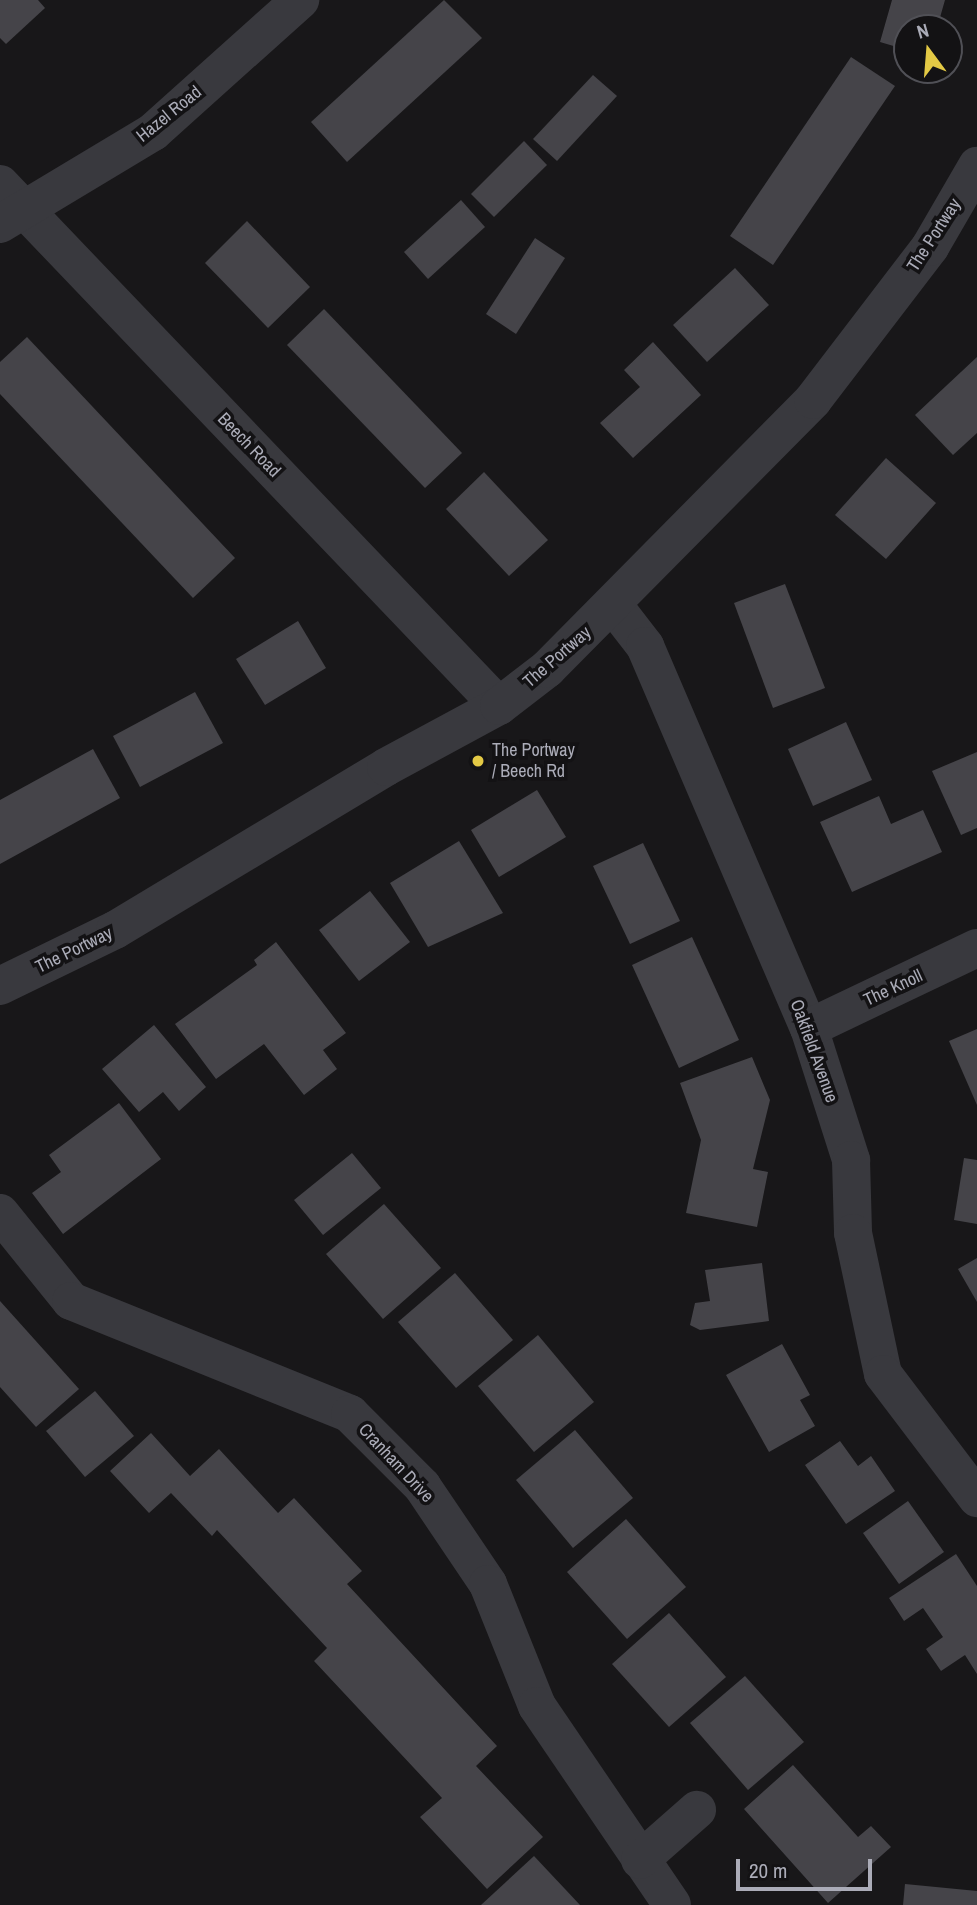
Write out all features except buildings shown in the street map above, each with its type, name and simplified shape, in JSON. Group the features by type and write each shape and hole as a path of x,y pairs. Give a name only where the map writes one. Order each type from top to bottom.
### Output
{"street":[{"name":"Hazel Road","path":"8,205 153,132 300,0"},
{"name":"The Portway","path":"0,986 115,930 386,766 499,706 614,606 813,400 930,247 977,166"},
{"name":"Beech Road","path":"8,205 499,706"},
{"name":"Oakfield Avenue","path":"614,606 645,646 809,1028 851,1160 853,1233 883,1374 977,1498"},
{"name":"The Knoll","path":"809,1028 977,948"},
{"name":"Cranham Drive","path":"0,1213 71,1301 349,1414 422,1486 488,1584 537,1706 672,1905"},
{"path":"640,1860 697,1810"}],"place":[{"name":"The Portway / Beech Rd","path":"478,761"}]}
